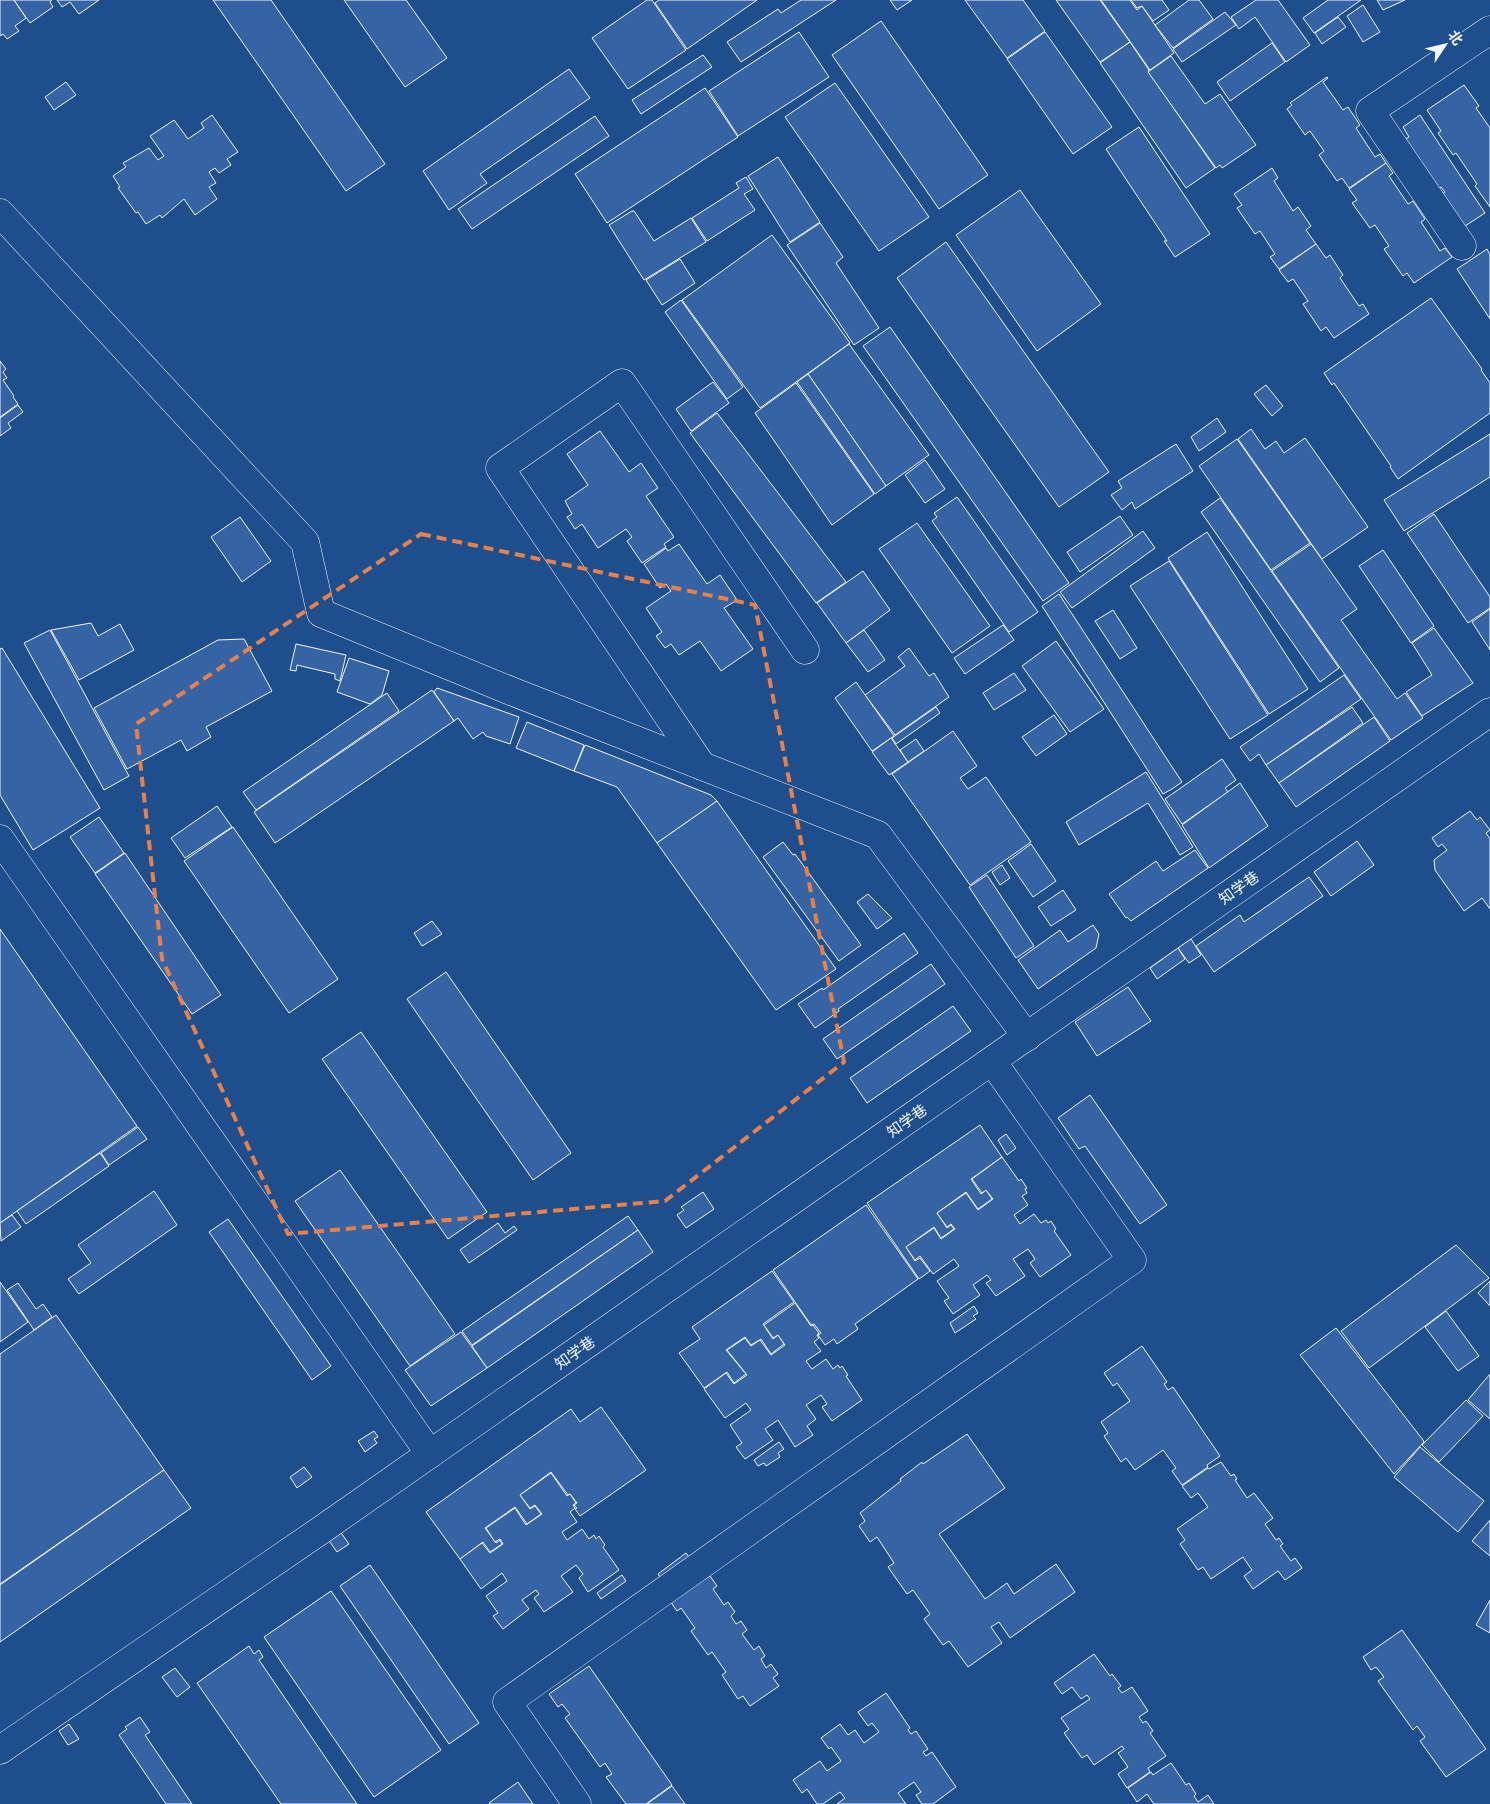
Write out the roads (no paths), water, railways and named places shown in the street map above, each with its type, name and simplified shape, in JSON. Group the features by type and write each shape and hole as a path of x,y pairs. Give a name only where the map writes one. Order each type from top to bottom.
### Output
{"street":[{"path":"1462,246 1370,111 1490,30"},
{"path":"0,213 305,542 321,612 511,691 878,835 1027,1037"},
{"path":"702,766 500,468 622,383 805,650"},
{"name":"知学巷","path":"0,1750 324,1528 1490,712"},
{"path":"0,839 430,1454"},
{"path":"577,1804 506,1702 1132,1260 992,1061"}]}
